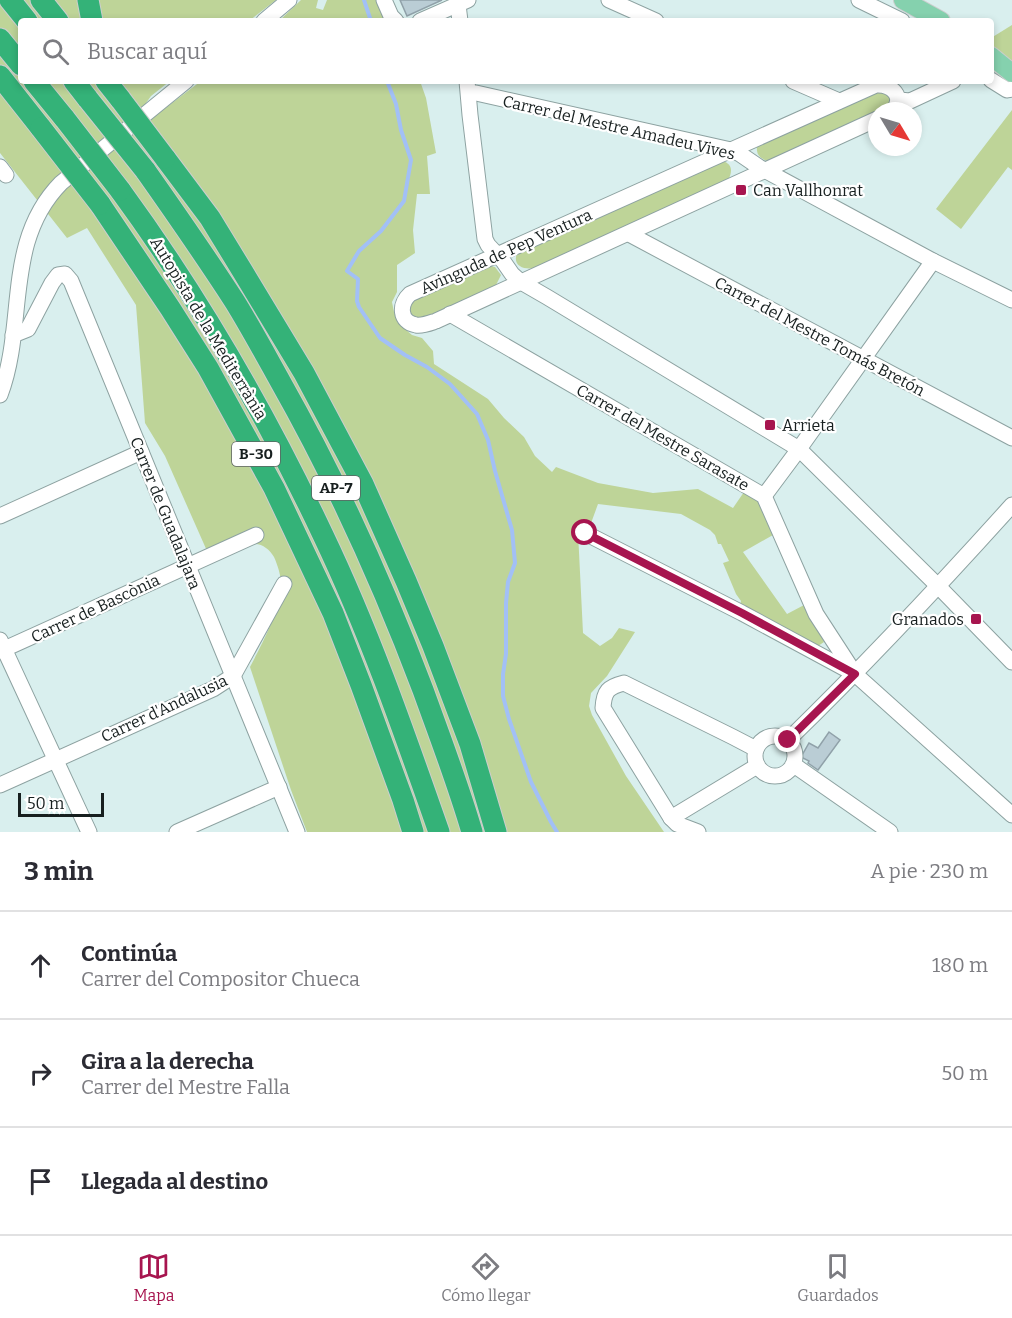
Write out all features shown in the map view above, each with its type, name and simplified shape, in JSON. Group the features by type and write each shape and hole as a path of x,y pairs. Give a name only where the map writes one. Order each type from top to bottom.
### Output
{"highway":[{"path":"10,0 25,18"},
{"path":"41,0 56,18"},
{"path":"88,0 91,18"},
{"path":"0,39 18,61"},
{"name":"B-30","path":"0,76 100,204 170,308 208,368 274,488 333,613 362,685 413,832"},
{"name":"Autopista de la Mediterrània","path":"36,84 120,190 153,236 252,395 296,478 362,622 395,705 439,832"},
{"name":"Autopista de la Mediterrània","path":"76,84 145,170 236,303 329,473 400,629 448,757 472,832"},
{"path":"112,86 210,219 304,373 332,424 363,484 406,582 507,832"},
{"path":"470,744 496,832"},
{"path":"383,746 405,832"}],"main road":[{"path":"903,0 936,18"},
{"path":"994,59 1012,74"}],"street":[{"path":"268,18 289,0"},
{"path":"384,0 393,18"},
{"path":"609,0 649,18"},
{"path":"859,0 896,18"},
{"path":"427,18 463,2"},
{"path":"460,18 463,2"},
{"path":"994,82 1007,90 1012,89"},
{"path":"0,395 9,366 24,249 36,216 61,183 182,84"},
{"path":"800,84 839,101"},
{"name":"Avinguda de Pep Ventura","path":"868,123 426,325 418,326 404,317 402,304 410,294 839,101 882,84 897,94 896,102"},
{"name":"Avinguda de Pep Ventura","path":"904,102 946,84"},
{"path":"468,87 485,239 512,274 521,282 800,449 1012,662"},
{"name":"Carrer del Mestre Amadeu Vives","path":"468,87 476,93 731,150 933,261 1012,300"},
{"name":"Carrer del Mestre Tomás Bretón","path":"629,234 1012,438"},
{"path":"764,496 933,261"},
{"name":"Carrer de Guadalajara","path":"13,335 28,329 52,283 58,275 65,274 71,281 297,832"},
{"name":"Carrer del Mestre Sarasate","path":"450,314 764,496 816,614 855,674"},
{"path":"0,516 141,452"},
{"path":"788,740 855,674 1012,505"},
{"path":"585,533 855,674 1012,814"},
{"name":"Carrer de Bascònia","path":"1,647 256,535"},
{"name":"Carrer d'Andalusia","path":"0,785 213,689 233,676 284,584"},
{"path":"1,647 89,832"},
{"path":"698,832 677,824 671,818 603,708 608,689 624,683 756,749"},
{"path":"773,736 780,736 788,740 796,752 794,765 790,771 774,777 767,776 759,770 754,756 760,742 773,736"},
{"path":"794,765 890,832"},
{"path":"671,818 757,766"},
{"path":"177,832 279,787"}],"green space":[{"path":"0,0 276,0 253,18 18,18 18,84 166,84 146,103 155,116 197,84 421,84 426,98 436,153 427,156 430,194 417,194 413,230 415,253 397,265 397,292 392,302 398,323 412,335 422,338 433,351 434,364 488,399 524,437 535,456 552,472 556,467 598,483 653,493 698,489 733,508 744,492 755,498 773,535 743,552 787,614 806,604 824,642 815,648 740,605 741,601 723,563 729,561 721,544 718,544 715,535 710,530 681,514 598,504 585,533 578,532 583,633 600,646 612,638 619,628 635,632 607,676 591,693 589,706 626,776 664,832 307,832 250,667 269,629 280,598 281,581 274,557 261,545 255,544 211,560 165,456 145,423 136,305 87,228 67,238 0,153"},
{"path":"301,0 318,0 316,8 323,10 327,0 380,0 389,18 282,18"},
{"path":"1012,25 1012,88 994,71 994,36"},
{"path":"878,88 892,99 891,102 868,102 868,118 767,161 758,154 757,146"},
{"path":"1012,110 1012,170 1008,167 961,229 936,209"},
{"path":"723,161 731,168 728,180 538,267 524,268 516,261 518,251"},
{"path":"487,265 495,267 501,275 496,285 423,320 414,318 410,314 409,305 412,301"}],"building":[{"path":"400,0 442,0 407,16"},
{"path":"829,732 840,740 818,770 801,757 809,743 818,748"}],"waterway":[{"path":"364,0 370,18"},
{"path":"388,84 411,160 404,201 381,231 359,251 347,271 358,279 359,307 380,338 450,384 477,414 488,440 512,530 515,563 508,582 506,603 503,696 531,782 557,832"}],"place":[{"name":"Can Vallhonrat","path":"741,190"},
{"name":"Arrieta","path":"770,425"},
{"name":"Granados","path":"976,619"}],"route":[{"path":"585,533 855,674 788,740"}]}
